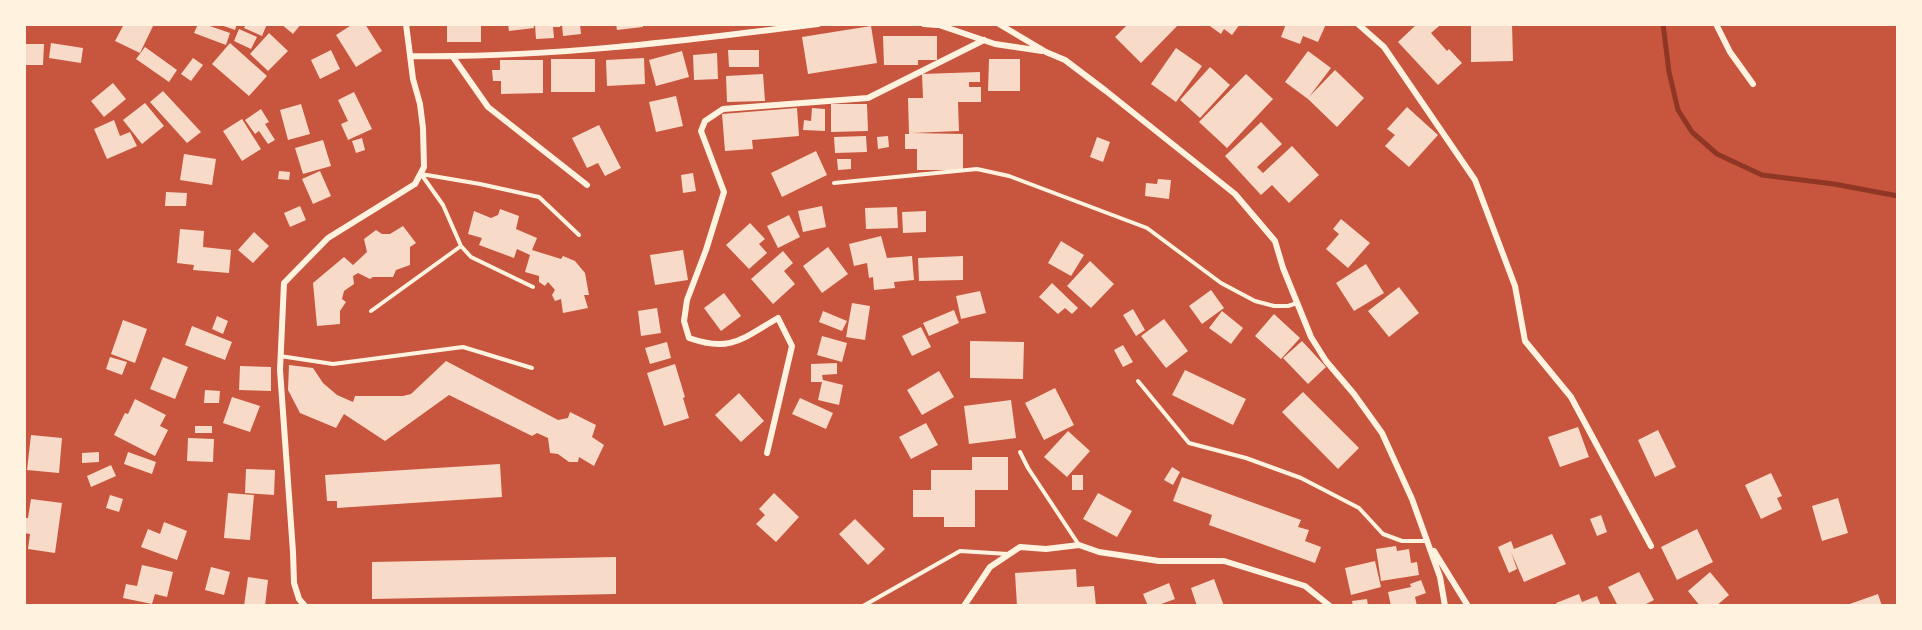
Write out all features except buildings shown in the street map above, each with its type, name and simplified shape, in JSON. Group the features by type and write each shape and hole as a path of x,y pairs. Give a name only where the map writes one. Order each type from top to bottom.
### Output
{"street":[{"path":"305,606 299,599 294,583 280,382 284,283 328,238 415,184 424,167 420,104 413,79 406,24"},
{"path":"411,56 453,57 637,46 818,24"},
{"path":"924,24 936,25 995,44 1046,52"},
{"path":"999,24 1046,52 1065,60 1106,91 1235,194 1275,242 1311,337 1326,361 1382,433 1412,499 1440,577 1445,606"},
{"path":"1358,24 1384,47 1475,180 1515,286 1525,341 1571,397 1651,546"},
{"path":"1716,24 1730,52 1753,84"},
{"path":"767,453 792,346 778,318 731,344 707,345 689,338 684,321 687,300 724,192 701,131 705,121 723,109 868,98 984,40"},
{"path":"453,57 488,107 587,185"},
{"path":"1427,541 1468,606"},
{"path":"964,606 990,567 1020,547 1046,549 1079,545 1099,552 1159,561 1224,561 1305,586 1330,606"}],"lane":[{"path":"834,183 977,169 1009,176 1147,228 1221,283 1255,301 1274,306 1288,306 1297,303"},
{"path":"420,174 539,197 579,235"},
{"path":"420,174 443,205 462,246 471,257 533,287"},
{"path":"371,311 462,246"},
{"path":"280,356 333,364 463,347 532,368"},
{"path":"1138,381 1189,443 1246,458 1301,478 1359,508 1383,534 1402,541 1427,541"},
{"path":"1020,453 1079,545"},
{"path":"863,606 960,551 1009,555"}],"waterway":[{"path":"1663,24 1669,72 1678,110 1692,132 1717,154 1762,175 1834,184 1898,196"}]}
